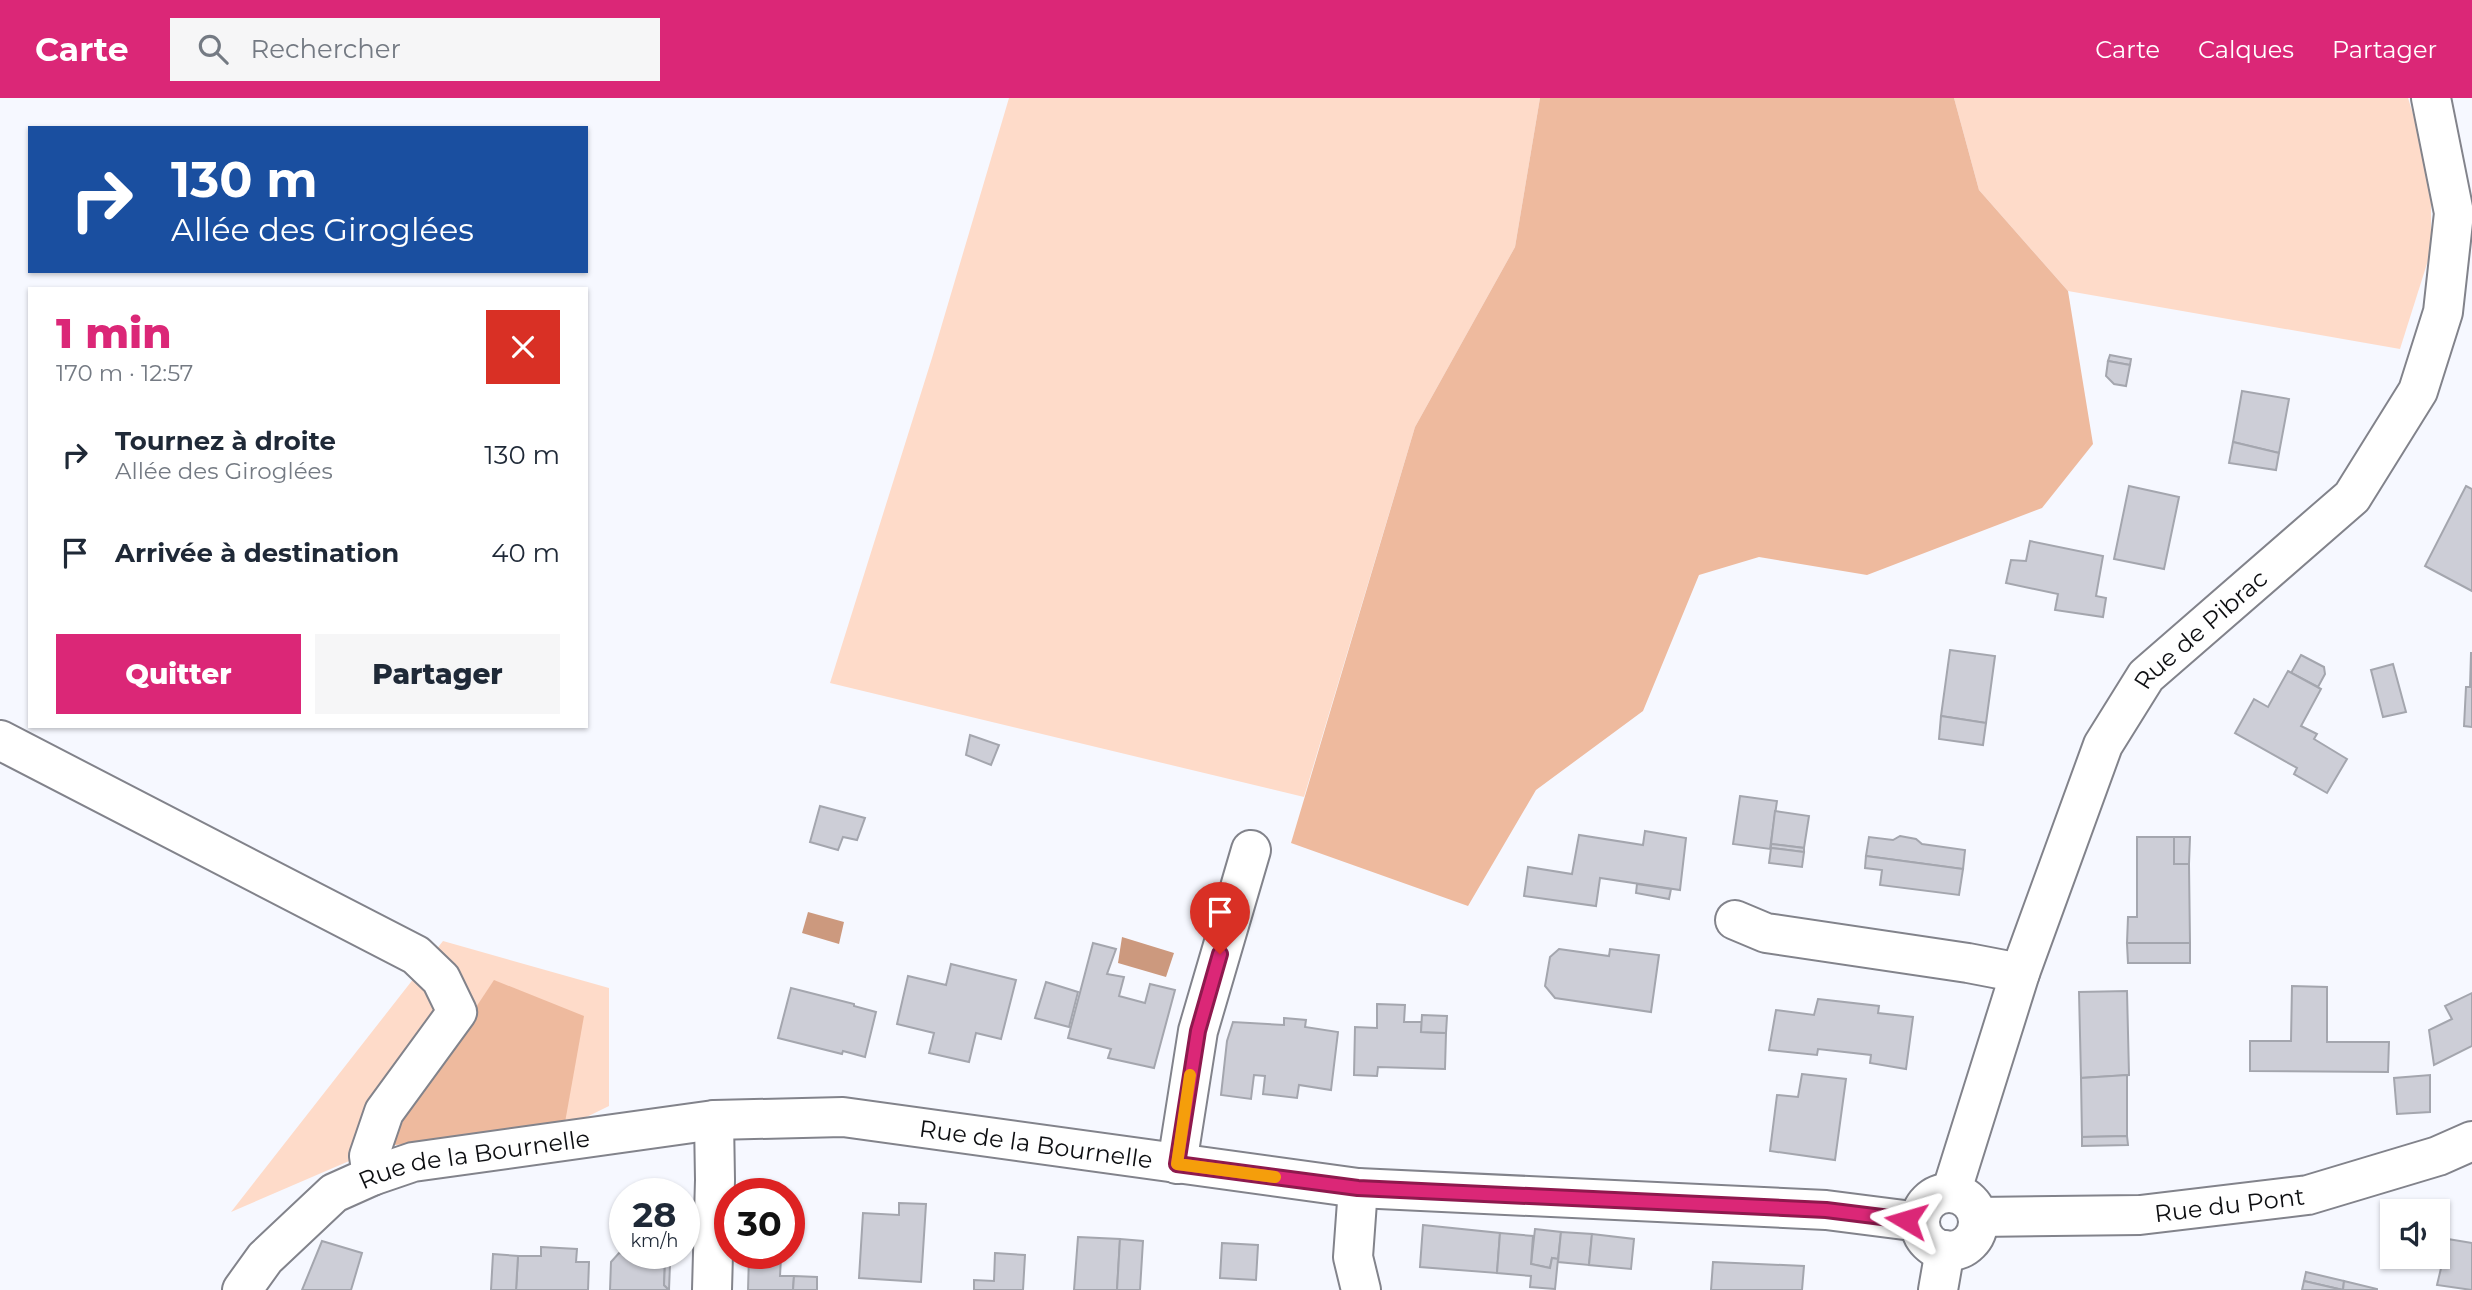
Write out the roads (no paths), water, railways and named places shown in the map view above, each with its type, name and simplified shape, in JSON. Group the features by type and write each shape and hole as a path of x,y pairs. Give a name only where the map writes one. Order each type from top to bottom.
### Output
{"street":[{"name":"Rue de Pibrac","path":"1964,1205 2020,973 2103,745 2146,676 2352,496 2418,391 2443,312 2454,213 2431,98"},
{"path":"0,740 416,955 441,979 457,1012 384,1112 369,1156 372,1176"},
{"path":"1177,1164 1198,1031 1251,850"},
{"path":"1735,920 1766,933 2020,973"},
{"name":"Rue de la Bournelle","path":"242,1290 265,1258 334,1193 372,1176 413,1162 714,1121 843,1118 1358,1188 1826,1210 1920,1222"},
{"path":"712,1290 714,1121"},
{"name":"Rue du Pont","path":"1964,1205 2140,1215 2308,1195 2438,1156 2472,1141"},
{"path":"1358,1188 1353,1257 1361,1290"},
{"path":"1933,1198 1964,1205 1975,1235 1969,1242 1954,1250 1945,1250 1930,1244 1924,1237 1920,1222 1926,1204 1933,1198"},
{"path":"1938,1290 1945,1250"}]}
